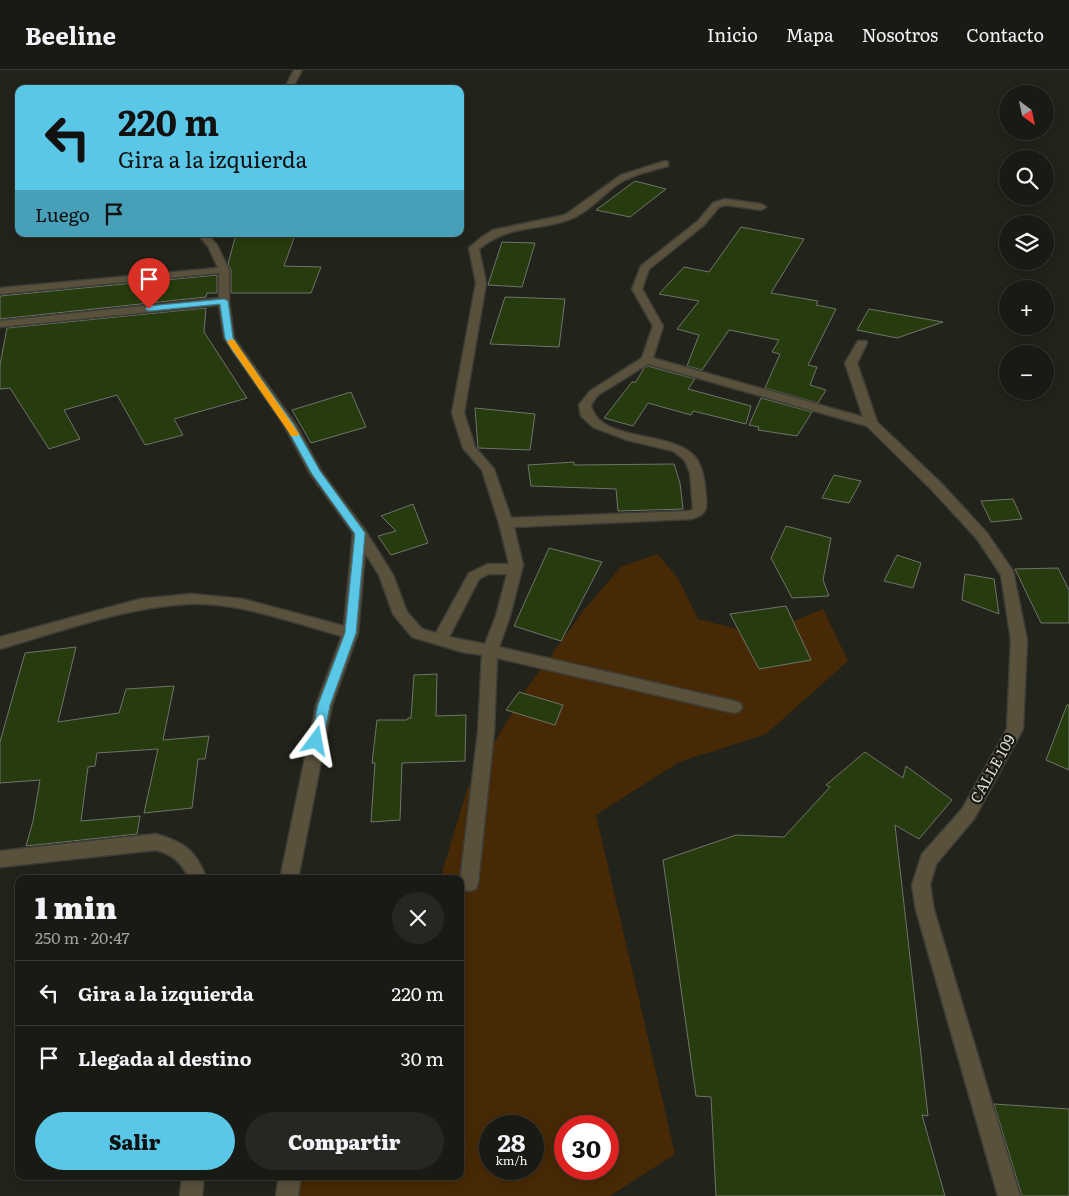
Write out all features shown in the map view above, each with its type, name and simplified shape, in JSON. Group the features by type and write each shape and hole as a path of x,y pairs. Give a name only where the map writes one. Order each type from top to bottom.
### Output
{"street":[{"path":"290,85 298,70"},
{"path":"469,883 486,732 490,651 503,616 516,565 506,523 488,470 469,448 458,414 474,336 480,283 474,248 482,240 497,231 567,218 624,177 664,164"},
{"path":"506,523 691,515 698,512 701,507 694,462 686,453 677,448 605,430 589,419 585,408 587,399 594,393 647,360 658,326 637,288 644,268 701,223 716,205 725,202 762,207"},
{"path":"205,237 212,245 224,270 224,301 229,338 290,425 315,472 360,533 386,575 400,614 417,633 734,707"},
{"path":"0,291 224,270"},
{"path":"0,324 224,301"},
{"name":"CALLE 109","path":"862,343 851,363 871,423 982,536 1008,574 1020,640 1015,729 968,814 928,860 921,885 925,910 1009,1196"},
{"path":"647,360 871,423"},
{"path":"290,875 324,705 351,633 360,533"},
{"path":"440,639 474,576 481,570 490,567 514,570"},
{"path":"0,643 140,604 192,599 243,604 351,633"},
{"path":"0,859 156,842 176,848 192,864 196,875"},
{"path":"191,1196 192,1180"},
{"path":"287,1196 289,1180"}],"shaded area":[{"path":"657,554 678,578 698,619 761,635 823,609 848,661 766,734 679,762 596,815 675,1154 610,1196 289,1196 291,1180 464,1180 464,875 441,875 468,787 525,691 584,610 621,567"}],"building":[{"path":"635,181 666,189 630,217 596,210"},
{"path":"741,227 804,239 771,293 818,301 816,305 836,309 808,365 817,367 810,385 826,390 818,403 765,388 780,354 772,352 779,340 729,330 702,370 687,366 699,335 677,329 699,301 659,294 684,267 709,272"},
{"path":"235,237 294,237 284,266 321,267 311,293 231,293 231,270 228,264"},
{"path":"502,242 535,243 522,287 488,285"},
{"path":"217,275 217,293 207,293 206,297 0,319 0,296"},
{"path":"505,297 565,299 559,347 490,344"},
{"path":"206,308 204,332 247,398 174,419 183,435 145,445 117,395 64,410 80,439 49,449 10,388 0,389 0,365 7,328"},
{"path":"869,309 943,322 897,338 857,330"},
{"path":"648,366 695,379 688,389 751,406 746,424 693,411 691,415 648,403 633,426 604,418 632,382 636,382 644,368"},
{"path":"351,392 366,427 311,443 292,410"},
{"path":"761,398 812,412 797,436 758,430 759,427 749,425"},
{"path":"475,408 535,414 530,450 478,448"},
{"path":"574,462 574,465 674,464 680,483 683,509 618,511 616,489 531,486 528,465"},
{"path":"834,475 861,481 849,503 822,498"},
{"path":"1013,499 1022,519 991,522 981,501"},
{"path":"413,504 428,543 391,555 378,536 396,531 381,516"},
{"path":"786,526 831,538 823,580 829,596 792,598 771,558"},
{"path":"549,548 602,562 561,641 514,626"},
{"path":"897,555 921,563 913,588 884,581"},
{"path":"1058,568 1069,590 1069,623 1041,623 1015,569"},
{"path":"965,574 994,579 999,614 962,600"},
{"path":"786,606 811,660 759,669 730,614"},
{"path":"76,647 58,722 119,713 126,689 174,686 163,740 209,736 205,759 198,759 192,808 144,813 158,749 97,753 95,766 88,767 81,821 140,816 137,834 26,846 33,821 40,780 0,783 0,742 25,653"},
{"path":"437,674 436,716 466,715 465,761 402,763 400,820 371,822 375,763 372,763 377,720 407,720 411,718 414,675"},
{"path":"519,692 563,705 555,725 506,710"},
{"path":"1067,705 1069,705 1069,770 1046,760"},
{"path":"865,752 903,778 906,766 952,800 919,839 895,825 928,1116 922,1115 945,1196 716,1196 711,1097 696,1096 663,860 736,835 784,837 830,787 826,785"},
{"path":"994,1104 1069,1109 1069,1196 1022,1196"}],"slow traffic":[{"path":"231,342 290,425 294,434"}],"route":[{"path":"149,309 224,301 229,338 236,350 290,425 315,472 360,533 351,633 324,705 316,741"}]}
